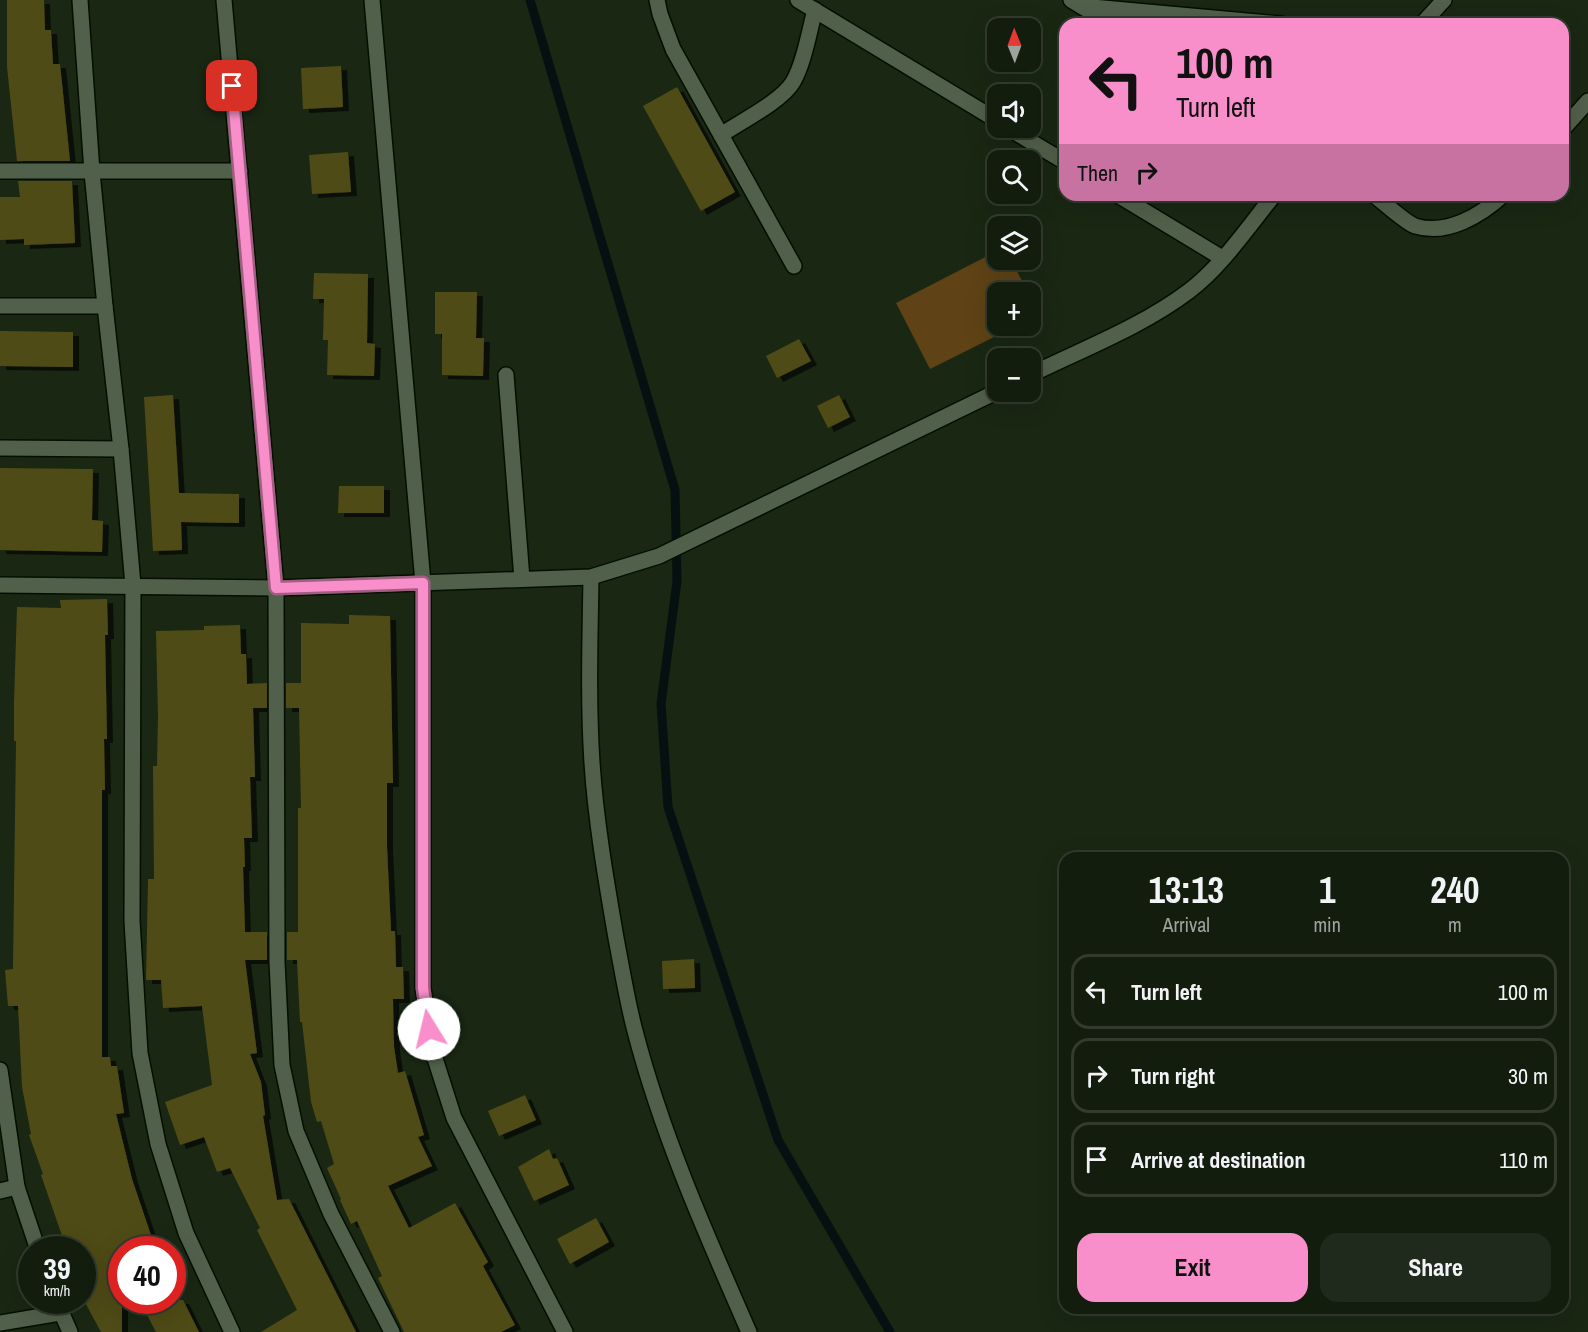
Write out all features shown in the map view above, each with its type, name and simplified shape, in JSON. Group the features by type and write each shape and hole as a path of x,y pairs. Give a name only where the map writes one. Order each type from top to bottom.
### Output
{"street":[{"path":"80,0 92,172 133,585 132,921 140,1053 158,1144 186,1233 232,1332"},
{"path":"224,0 276,588 277,962 282,1065 296,1131 331,1214 392,1332"},
{"path":"372,0 423,583 423,988 432,1049 454,1118 565,1332"},
{"path":"657,0 673,49 794,266"},
{"path":"798,0 987,114"},
{"path":"1428,18 1444,0"},
{"path":"1076,3 1101,18"},
{"path":"1076,3 1222,18"},
{"path":"721,135 782,96 792,84 798,73 815,10"},
{"path":"1569,122 1588,101"},
{"path":"1025,138 1059,158"},
{"path":"0,171 240,171"},
{"path":"1128,201 1222,258"},
{"path":"1041,370 1159,312 1191,290 1222,258 1269,201"},
{"path":"1382,201 1414,226 1442,229 1470,219 1495,201"},
{"path":"0,306 105,306"},
{"path":"506,375 522,579"},
{"path":"0,585 276,588 591,577 659,556 987,396"},
{"path":"0,448 121,449"},
{"path":"591,577 590,699 597,822 605,877 635,1030 659,1111 688,1189 749,1332"},
{"path":"0,1070 17,1186 33,1236"},
{"path":"0,1191 17,1186"},
{"path":"0,1323 33,1314"},
{"path":"61,1314 70,1332"}],"shaded area":[{"path":"987,256 987,270 1016,270 1023,282 987,282 987,336 996,336 930,369 896,303"}],"building":[{"path":"7,0 44,0 45,30 51,30 53,64 60,64 70,161 17,161 7,67"},
{"path":"341,66 343,107 303,109 301,68"},
{"path":"677,87 735,192 701,211 643,106"},
{"path":"348,152 351,192 312,194 309,155"},
{"path":"18,181 72,181 75,243 24,245 24,239 0,240 0,197 20,197"},
{"path":"314,273 368,274 367,343 375,344 374,376 327,375 328,340 323,340 324,299 313,299"},
{"path":"435,292 477,292 476,338 484,338 483,376 442,375 442,334 435,334"},
{"path":"0,331 73,332 73,367 0,366"},
{"path":"799,339 811,361 777,378 766,356"},
{"path":"173,395 179,493 239,494 239,523 181,522 182,550 153,551 144,397"},
{"path":"839,395 850,417 828,428 817,406"},
{"path":"0,468 93,469 92,520 103,521 102,552 0,550"},
{"path":"339,486 384,486 384,513 338,513"},
{"path":"107,599 108,635 105,635 107,739 104,739 105,790 102,790 102,1057 110,1057 111,1066 117,1066 124,1113 116,1114 132,1179 151,1236 108,1236 108,1314 122,1314 122,1332 101,1332 91,1314 96,1314 96,1236 62,1236 29,1135 31,1134 22,1087 18,1006 8,1006 5,970 13,969 16,741 14,741 14,703 17,607 61,608 60,600"},
{"path":"349,615 390,616 393,783 387,783 387,847 391,931 395,931 396,967 403,967 404,999 393,999 394,1047 398,1073 405,1071 424,1135 418,1137 432,1166 388,1186 409,1228 455,1203 488,1262 483,1266 515,1325 501,1332 404,1332 378,1278 382,1276 357,1221 351,1224 327,1168 334,1164 321,1121 317,1122 311,1102 302,1022 300,1022 297,960 287,960 287,932 298,932 298,808 301,808 299,708 286,708 286,683 301,683 301,623 349,624"},
{"path":"240,625 241,654 246,654 247,684 267,683 267,708 253,708 255,777 250,777 252,838 244,838 245,932 267,932 267,960 245,960 257,1053 250,1054 261,1082 265,1115 263,1116 277,1200 289,1199 356,1332 261,1332 297,1310 257,1230 260,1228 230,1168 217,1172 204,1137 180,1145 165,1102 212,1085 202,1006 163,1008 161,980 146,980 148,879 154,879 153,766 157,766 158,716 156,631 204,630 204,626"},
{"path":"694,959 695,988 663,989 662,961"},
{"path":"525,1095 536,1120 499,1136 488,1111"},
{"path":"549,1149 553,1159 557,1158 569,1185 534,1201 518,1167"},
{"path":"596,1218 609,1242 570,1264 557,1239"},
{"path":"186,1306 199,1332 156,1332 146,1314 186,1314"}],"waterway":[{"path":"530,0 675,490 677,581 661,704 668,807 778,1140 890,1332"}],"route":[{"path":"232,86 276,588 423,583 423,988 429,1029"}]}
